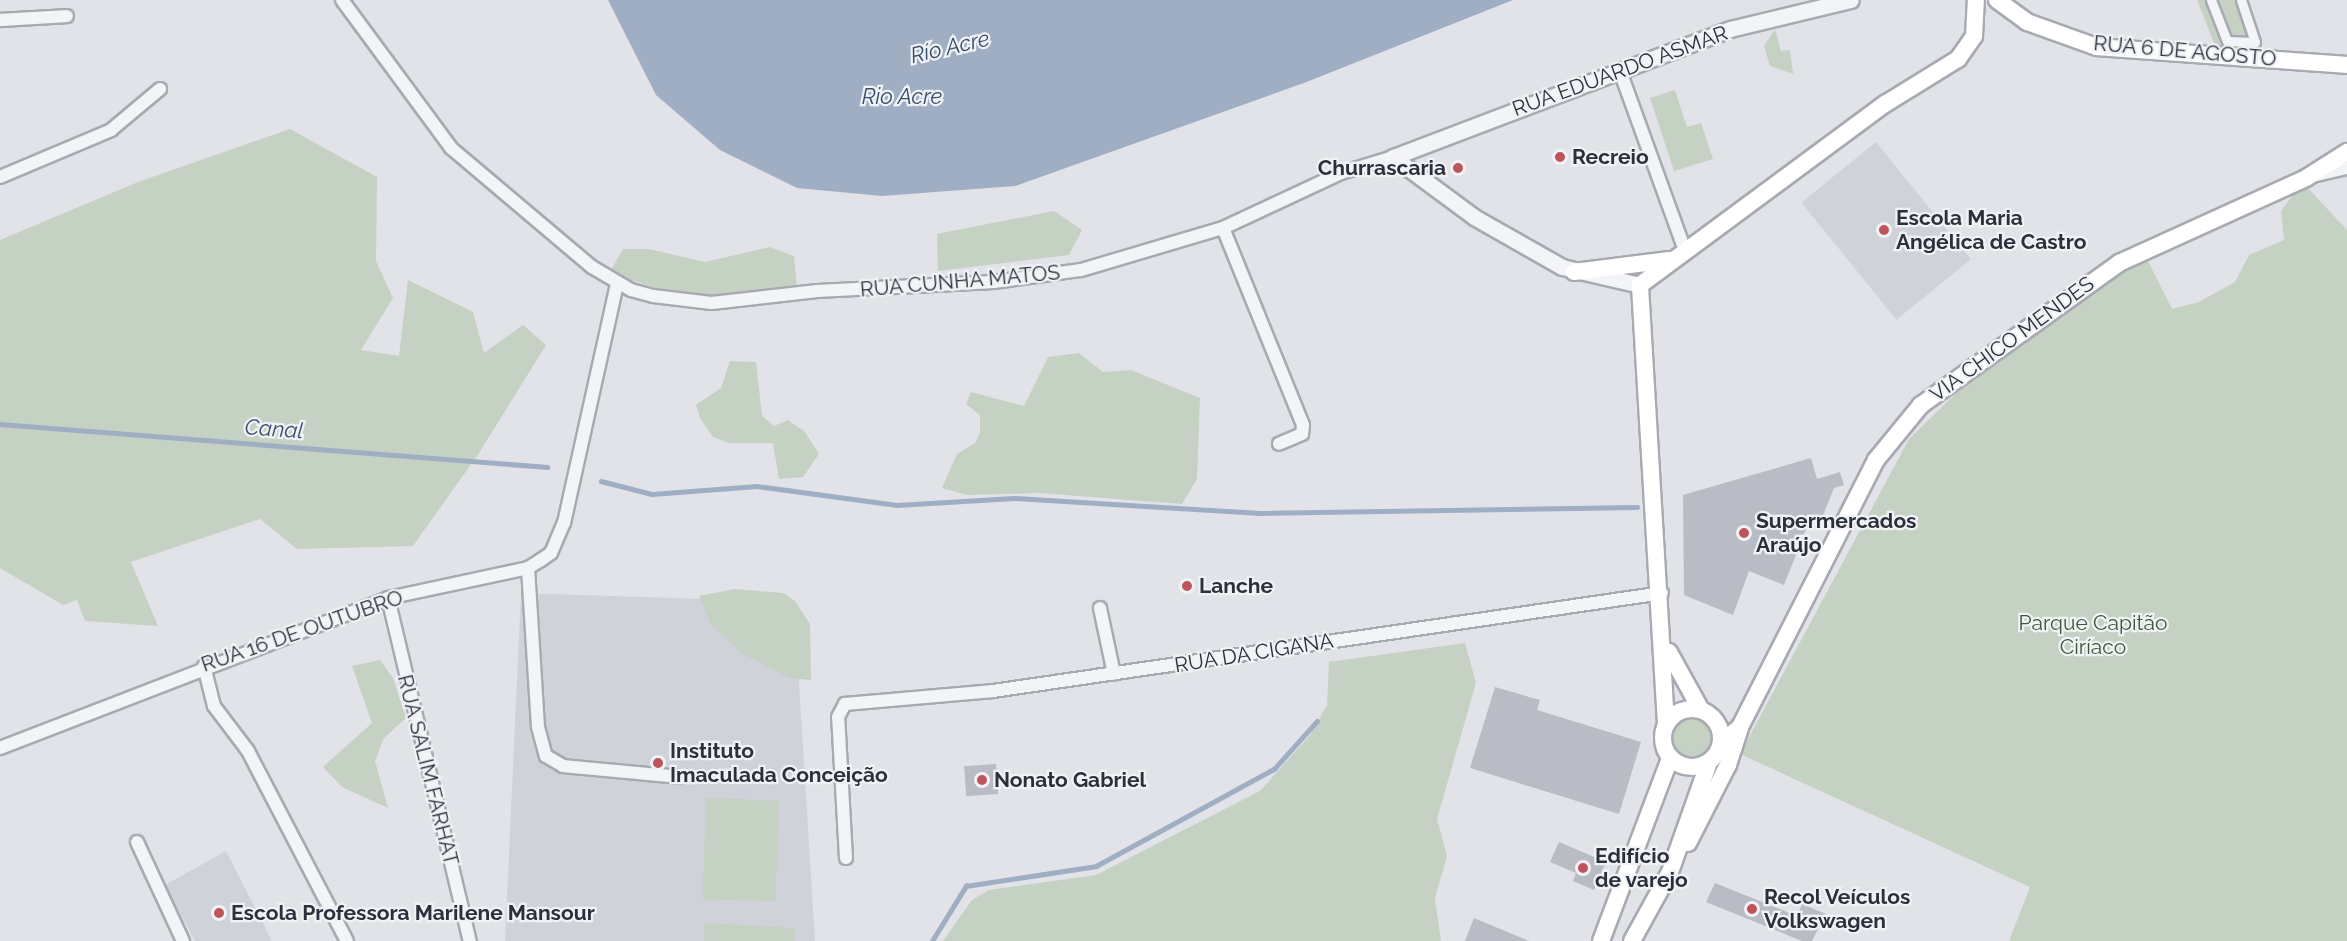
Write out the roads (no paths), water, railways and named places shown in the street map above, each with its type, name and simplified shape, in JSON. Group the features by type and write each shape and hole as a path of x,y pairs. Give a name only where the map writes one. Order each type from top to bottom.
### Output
{"main road":[{"path":"1709,762 1691,768 1670,758 1663,741 1666,724 1665,643 1640,285 1684,248 1885,104 1958,58 1974,36 1976,0"},
{"name":"RUA 6 DE AGOSTO","path":"1997,0 2027,22 2097,47 2347,65"},
{"name":"VIA CHICO MENDES","path":"1721,743 1740,728 1876,460 1921,405 2119,262 2306,178 2347,152"},
{"path":"1574,272 1669,260"},
{"path":"1665,643 1706,713 1720,728 1721,743 1709,762 1670,872"},
{"path":"1666,724 1680,711 1706,713 1727,718 1752,703"},
{"path":"1632,941 1707,808 1740,728"},
{"path":"1600,941 1670,758"}],"street":[{"name":"RUA CUNHA MATOS","path":"342,0 451,148 512,203 617,283 652,296 712,303 818,291 994,282 1081,270 1223,228 1341,173 1393,157"},
{"name":"RUA EDUARDO ASMAR","path":"1393,157 1730,29 1851,0"},
{"path":"2211,0 2227,41 2255,42 2241,0"},
{"path":"0,20 67,16"},
{"path":"1620,70 1684,248"},
{"path":"0,177 111,130 160,89"},
{"path":"1393,157 1474,217 1574,272 1640,285"},
{"path":"2306,178 2347,168"},
{"path":"1223,228 1305,430 1279,444"},
{"name":"RUA 16 DE OUTUBRO","path":"0,748 204,666 388,598 528,568 551,553 560,535 617,283"},
{"path":"528,568 538,727 546,756 563,766 679,777"},
{"name":"RUA DA CIGANA","path":"846,858 838,717 845,704 1114,674 1662,593"},
{"name":"RUA SALIM FARHAT","path":"388,598 470,941"},
{"path":"1100,608 1114,674"},
{"path":"204,666 214,706 248,751 342,940"},
{"path":"137,842 183,941"}],"water":[{"name":"Rio Acre","path":"608,0 1513,0 1304,83 1015,186 882,196 797,188 720,150 656,95"}],"waterway":[{"name":"Canal","path":"0,424 547,467"},
{"path":"601,481 652,494 757,486 897,505 1014,498 1257,513 1637,507"},
{"path":"932,941 966,886 1096,866 1274,769 1317,721"}],"place":[{"name":"Recreio","path":"1560,157"},
{"name":"Churrascaria","path":"1458,168"},
{"name":"Escola Maria Angélica de Castro","path":"1884,230"},
{"name":"Supermercados Araújo","path":"1744,533"},
{"name":"Lanche","path":"1187,586"},
{"name":"Instituto Imaculada Conceição","path":"658,763"},
{"name":"Nonato Gabriel","path":"982,780"},
{"name":"Edifício de varejo","path":"1583,868"},
{"name":"Recol Veículos Volkswagen","path":"1752,909"},
{"name":"Escola Professora Marilene Mansour","path":"219,913"}],"water label":[{"name":"Río Acre","path":"950,47"}],"park label":[{"name":"Parque Capitão Ciríaco","path":"2093,635"}]}
